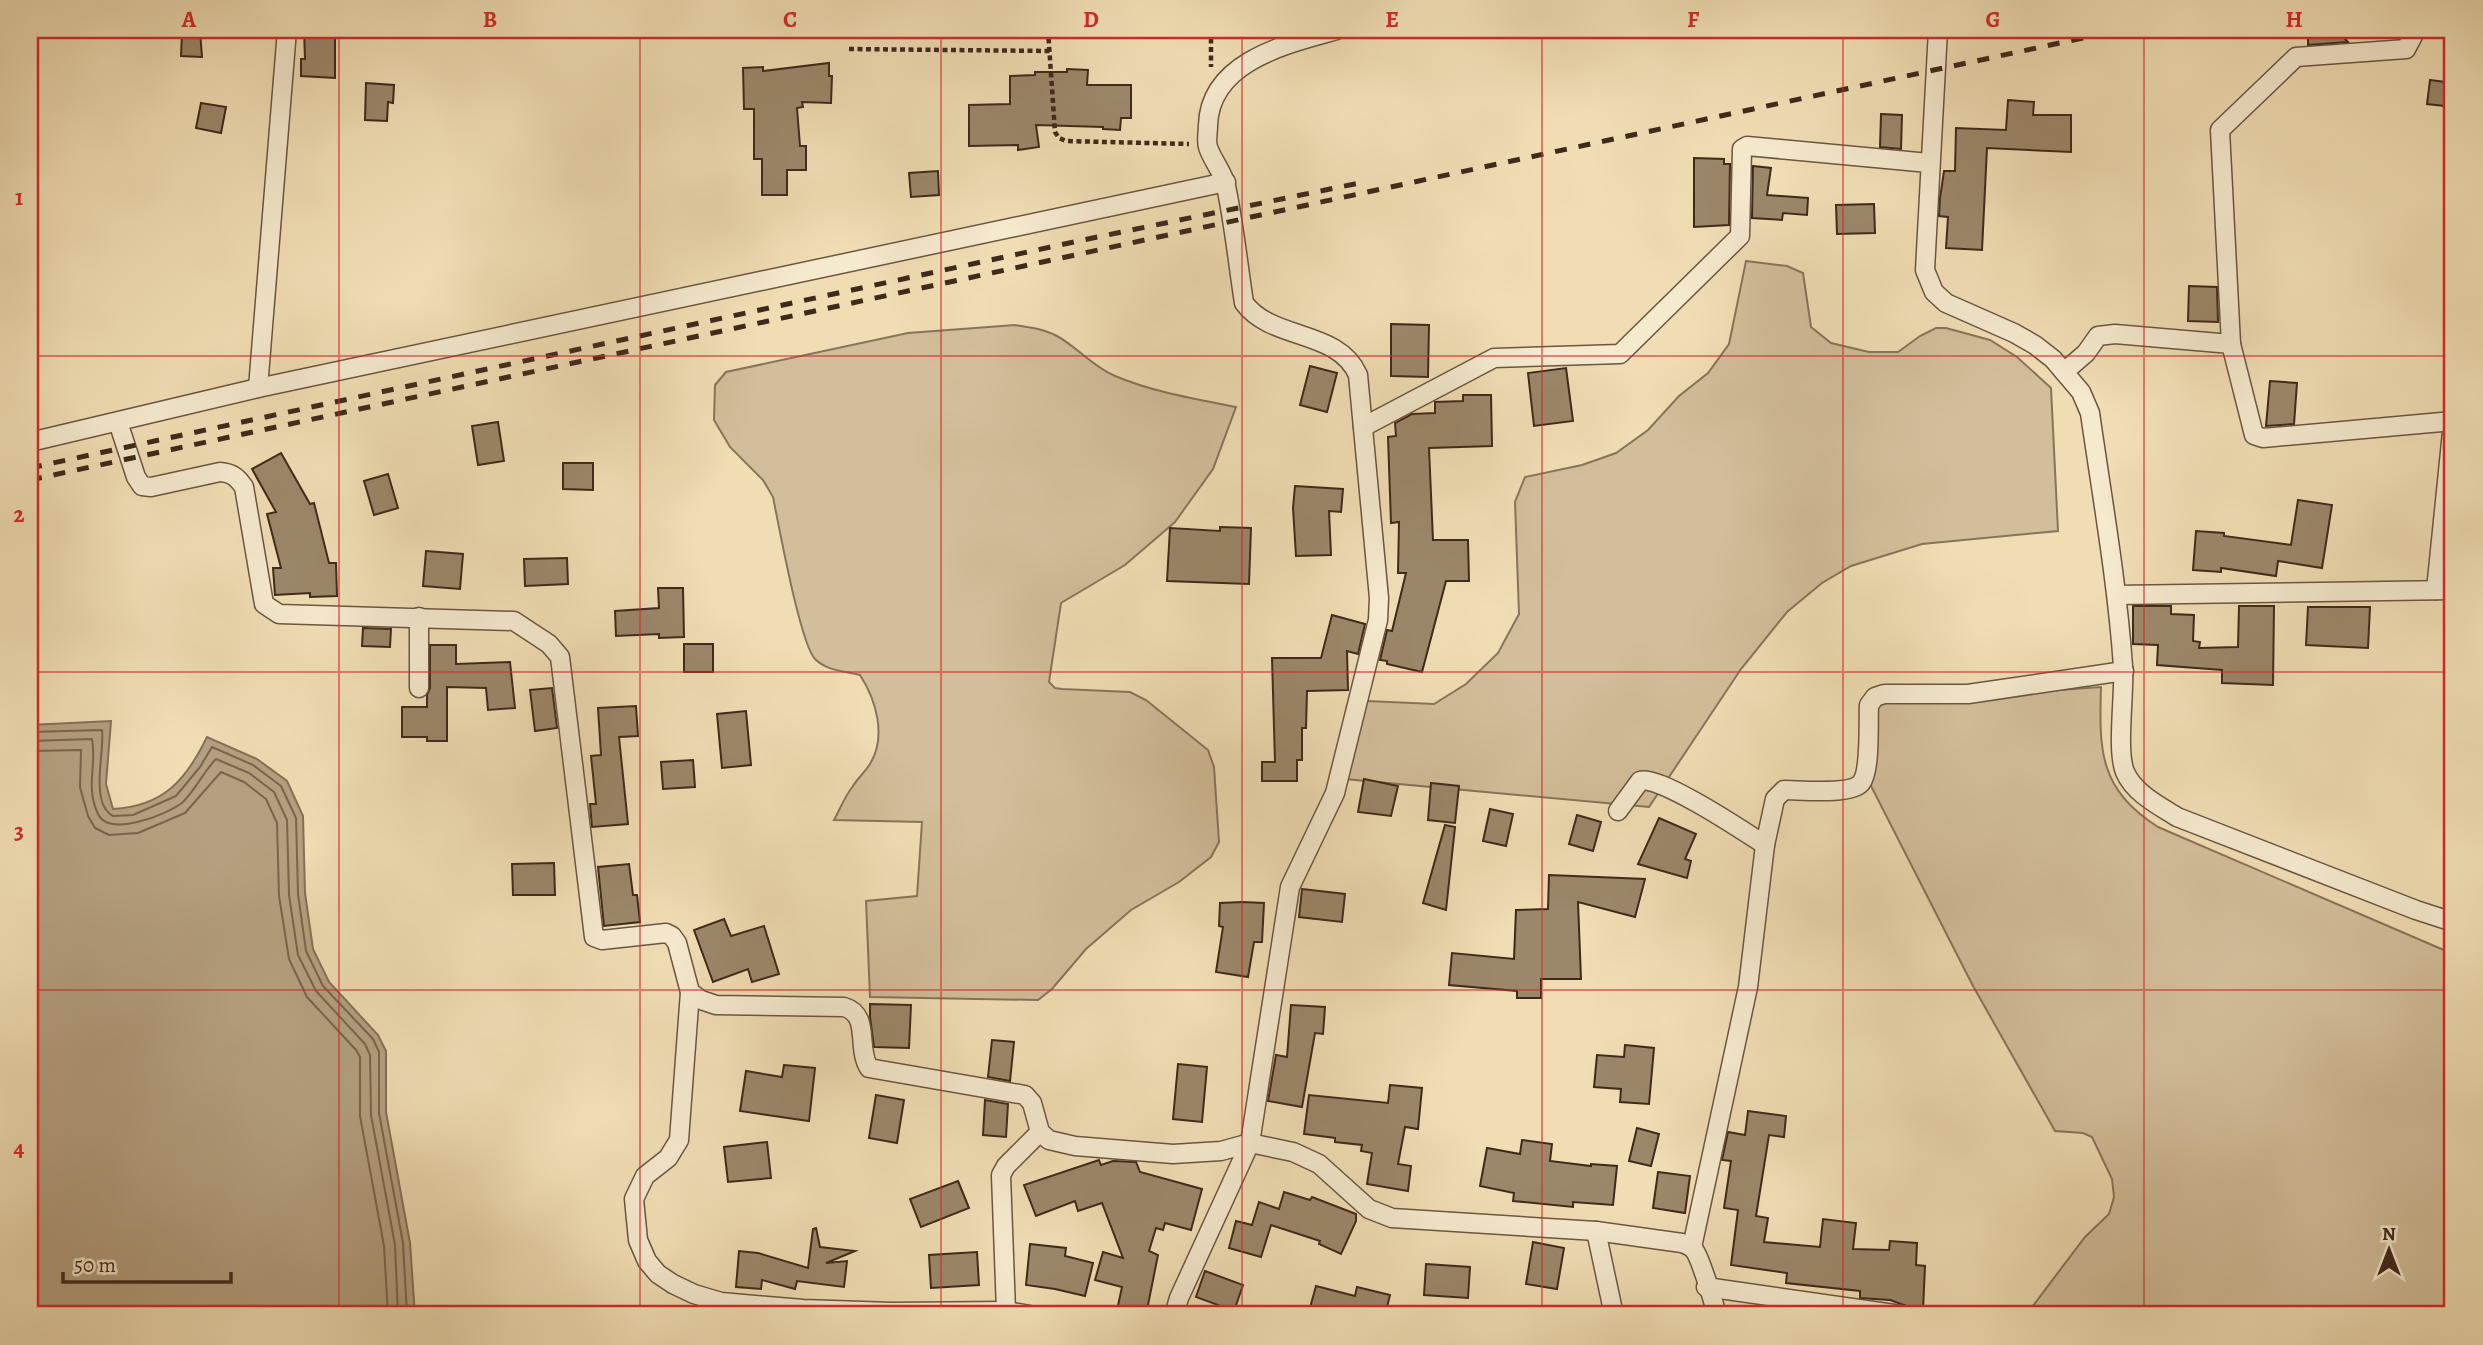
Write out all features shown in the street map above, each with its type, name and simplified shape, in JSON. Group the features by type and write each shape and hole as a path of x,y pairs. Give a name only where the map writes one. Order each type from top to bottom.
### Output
{"street":[{"path":"258,388 288,30"},
{"path":"1174,1315 1179,1298 1250,1143 1290,887 1335,793 1378,620 1379,598 1358,375 1352,362 1340,351 1266,321 1251,313 1244,303 1226,182 1207,146 1208,118 1220,88 1237,70 1267,51 1337,30"},
{"path":"1938,30 1925,271 1934,292 1946,303 2035,345 2081,392 2090,413 2117,595 2124,671 2122,754 2125,771 2134,786 2177,817 2453,922"},
{"path":"2117,595 2445,590 2453,422 2263,438 2254,435 2231,344 2220,130 2296,57 2406,48 2416,30"},
{"path":"1363,427 1494,358 1620,354 1740,236 1742,149 1747,146 1929,163"},
{"path":"30,442 258,388 1226,182"},
{"path":"2064,372 2086,353 2098,336 2115,334 2231,344"},
{"path":"118,422 136,477 142,486 151,487 220,472 237,477 243,487 264,604 272,611 279,614 514,621 549,644 560,657 594,937 602,940 666,933 673,936 690,992 679,1140 668,1158 645,1176 634,1199 638,1240 647,1261 658,1274 694,1294 721,1302 828,1310 1006,1311 1030,1315"},
{"path":"419,617 419,688"},
{"path":"1692,1247 1748,987 1765,845 1775,799 1784,790 1848,790 1861,784 1866,773 1869,705 1875,697 1884,694 1968,694 2124,671"},
{"path":"1618,811 1640,781 1649,779 1692,800 1765,845"},
{"path":"690,992 701,1000 716,1005 852,1009 860,1017 864,1059 869,1068 1025,1095 1032,1103 1040,1132 1049,1140 1076,1146 1173,1154 1221,1151 1250,1143 1293,1152 1319,1164 1369,1209 1392,1218 1596,1231 1682,1243 1692,1247 1696,1253 1706,1287 1715,1305 1716,1315"},
{"path":"1006,1311 1001,1175 1012,1159 1040,1132"},
{"path":"1596,1231 1614,1315"},
{"path":"1706,1287 1901,1315"}],"path":[{"path":"1048,30 1055,132 1059,138 1066,141 1207,146"},
{"path":"849,49 1049,51"}],"shaded area":[{"path":"1746,261 1787,266 1803,273 1811,327 1831,343 1869,352 1898,352 1936,328 1946,328 1990,340 2017,357 2051,388 2058,531 1922,544 1851,566 1822,583 1787,612 1741,669 1649,807 1345,779 1367,701 1434,704 1466,684 1498,653 1519,614 1515,502 1525,477 1582,465 1616,453 1648,430 1679,396 1708,373 1729,344"},
{"path":"1015,325 1057,336 1099,368 1129,382 1236,407 1213,469 1175,522 1125,565 1061,603 1049,682 1055,688 1062,689 1130,692 1146,700 1208,750 1214,767 1219,842 1211,857 1179,882 1131,910 1086,949 1052,989 1038,1000 870,997 866,901 917,896 922,822 834,820 875,753 879,730 875,707 860,675 825,666 815,659 809,649 791,583 773,497 763,480 730,447 714,420 715,385 726,372 908,333"},
{"path":"2101,687 2101,731 2107,767 2124,798 2139,813 2158,827 2453,954 2453,1315 2026,1315 2085,1237 2109,1214 2114,1197 2112,1179 2092,1137 2083,1133 2055,1131 1973,986 1871,786 1862,738 1878,703"}],"water":[{"path":"111,721 106,784 113,809 146,803 171,788 191,766 207,737 257,759 287,781 303,816 305,893 313,949 329,982 378,1035 386,1051 386,1112 410,1243 415,1315 30,1315 30,725"}],"building":[{"path":"304,30 335,30 335,78 301,76 301,59 305,59"},
{"path":"2308,30 2336,30 2348,42 2308,45"},
{"path":"182,31 200,31 202,57 181,56"},
{"path":"829,63 829,76 832,76 831,103 802,102 803,107 797,108 800,146 806,146 806,170 787,170 787,195 762,195 762,159 754,159 754,109 744,109 743,68 763,67 763,71"},
{"path":"1067,69 1088,70 1087,85 1131,85 1131,118 1121,118 1120,130 1036,125 1039,147 1018,150 1018,145 969,146 969,105 1010,104 1010,76 1035,75 1035,72 1067,72"},
{"path":"2430,80 2453,83 2453,107 2427,104"},
{"path":"366,83 394,85 393,103 388,102 387,121 365,120"},
{"path":"2008,100 2034,102 2033,115 2071,115 2071,152 1987,148 1982,250 1946,248 1948,217 1939,216 1940,198 1944,171 1955,171 1956,128 2006,130"},
{"path":"201,103 226,107 221,133 196,128"},
{"path":"1881,114 1902,115 1901,149 1880,147"},
{"path":"1694,158 1724,159 1724,164 1730,164 1729,225 1694,227"},
{"path":"1753,166 1771,168 1767,195 1808,198 1807,215 1783,213 1782,220 1752,218"},
{"path":"938,171 939,195 911,197 909,173"},
{"path":"1874,204 1875,233 1837,234 1836,205"},
{"path":"2189,286 2217,287 2218,322 2188,321"},
{"path":"1391,324 1429,325 1428,377 1391,376"},
{"path":"1310,366 1337,373 1327,412 1300,405"},
{"path":"1566,368 1573,421 1534,426 1528,373"},
{"path":"2270,381 2297,383 2294,424 2266,426"},
{"path":"1463,395 1491,395 1492,446 1429,448 1433,540 1468,540 1469,581 1446,581 1422,672 1380,660 1387,630 1392,631 1406,573 1398,573 1399,522 1391,523 1388,437 1396,436 1395,423 1412,414 1435,413 1435,402 1463,401"},
{"path":"498,422 504,461 478,465 472,426"},
{"path":"281,453 310,504 314,503 329,563 336,563 337,596 310,597 310,593 275,595 273,568 281,568 267,514 276,512 252,469"},
{"path":"563,463 593,463 593,490 563,489"},
{"path":"388,474 398,508 374,515 364,481"},
{"path":"1295,486 1343,489 1341,512 1329,511 1331,555 1296,556 1293,508"},
{"path":"2298,500 2332,505 2322,568 2278,561 2276,576 2221,568 2221,572 2193,570 2196,531 2224,533 2224,536 2291,545"},
{"path":"1220,527 1251,528 1249,584 1167,581 1170,528 1220,531"},
{"path":"426,551 463,554 460,589 423,586"},
{"path":"567,558 568,584 525,586 524,559"},
{"path":"658,588 683,588 684,637 659,638 659,634 616,636 615,611 659,608"},
{"path":"2133,606 2171,606 2171,614 2194,615 2193,641 2200,642 2199,648 2238,647 2239,606 2274,606 2273,685 2222,683 2222,670 2157,665 2158,645 2133,644"},
{"path":"2308,607 2370,607 2368,648 2306,645"},
{"path":"1332,615 1365,624 1358,654 1347,651 1348,690 1307,691 1306,728 1302,728 1302,760 1297,760 1297,781 1262,781 1262,762 1275,762 1272,658 1321,658"},
{"path":"363,628 391,629 390,647 362,646"},
{"path":"684,644 713,644 713,672 684,672"},
{"path":"430,645 456,645 456,664 510,662 515,708 488,710 486,688 447,687 447,741 427,741 427,737 402,737 402,707 427,707"},
{"path":"552,688 557,728 535,731 530,690"},
{"path":"636,706 638,736 619,737 628,824 592,827 590,804 596,804 591,756 601,755 598,708"},
{"path":"746,711 751,765 722,768 717,714"},
{"path":"693,760 695,787 663,789 661,762"},
{"path":"1364,779 1398,786 1391,816 1358,812"},
{"path":"1431,783 1459,786 1455,823 1428,820"},
{"path":"1490,809 1513,814 1506,846 1483,841"},
{"path":"1577,815 1601,822 1593,851 1569,844"},
{"path":"1659,818 1696,834 1685,859 1691,861 1687,878 1638,864"},
{"path":"1445,825 1455,827 1446,910 1423,903"},
{"path":"554,863 555,895 513,895 512,864"},
{"path":"629,864 640,922 604,926 598,867"},
{"path":"1549,875 1645,879 1635,917 1578,902 1581,979 1541,979 1541,998 1517,998 1517,991 1449,985 1452,953 1514,959 1516,910 1548,909"},
{"path":"1302,889 1345,894 1342,922 1299,917"},
{"path":"1220,903 1264,903 1262,942 1254,942 1248,977 1216,972 1223,927 1219,926"},
{"path":"724,919 731,936 764,926 779,974 752,982 748,969 713,982 694,930"},
{"path":"870,1004 911,1005 909,1048 874,1047"},
{"path":"1291,1005 1325,1007 1323,1034 1315,1033 1302,1107 1268,1101 1276,1055 1287,1057"},
{"path":"992,1040 1014,1042 1010,1081 988,1077"},
{"path":"1625,1045 1654,1048 1649,1104 1620,1102 1621,1089 1594,1087 1597,1055 1624,1057"},
{"path":"1178,1064 1207,1067 1202,1122 1173,1119"},
{"path":"784,1065 815,1068 809,1121 740,1111 746,1071 782,1077"},
{"path":"1390,1085 1422,1088 1418,1129 1405,1127 1398,1164 1411,1166 1408,1191 1367,1184 1372,1153 1361,1151 1362,1145 1304,1134 1309,1095 1388,1103"},
{"path":"876,1095 904,1100 897,1143 869,1138"},
{"path":"985,1100 1008,1104 1006,1137 983,1135"},
{"path":"1748,1111 1786,1116 1784,1137 1769,1135 1756,1216 1768,1218 1764,1242 1820,1247 1823,1219 1856,1223 1853,1249 1889,1250 1890,1241 1917,1243 1916,1265 1925,1266 1923,1310 1911,1310 1890,1300 1860,1298 1860,1291 1786,1283 1787,1273 1731,1265 1738,1210 1724,1208 1731,1161 1722,1160 1728,1132 1745,1135"},
{"path":"1637,1128 1659,1134 1651,1166 1629,1161"},
{"path":"1522,1140 1552,1144 1550,1161 1617,1166 1613,1205 1573,1202 1573,1207 1513,1201 1514,1193 1480,1186 1487,1148 1520,1154"},
{"path":"767,1142 771,1178 728,1182 724,1147"},
{"path":"1099,1160 1101,1165 1113,1161 1136,1162 1140,1172 1202,1189 1191,1230 1165,1223 1163,1230 1156,1228 1149,1251 1158,1255 1146,1315 1116,1315 1122,1287 1095,1280 1103,1252 1123,1258 1102,1203 1078,1211 1075,1201 1036,1216 1024,1185"},
{"path":"1658,1172 1690,1176 1685,1213 1653,1208"},
{"path":"958,1181 969,1208 921,1227 910,1199"},
{"path":"1284,1192 1310,1200 1312,1197 1356,1214 1356,1221 1341,1254 1319,1244 1320,1241 1271,1225 1261,1257 1229,1248 1236,1221 1252,1225 1259,1202 1279,1209"},
{"path":"816,1228 820,1247 855,1251 826,1263 847,1261 844,1287 797,1281 795,1289 762,1280 761,1289 736,1287 739,1251 758,1253 808,1268 813,1229"},
{"path":"1533,1242 1564,1248 1557,1289 1526,1284"},
{"path":"1030,1244 1066,1248 1065,1256 1093,1263 1085,1296 1026,1285"},
{"path":"977,1252 979,1285 931,1288 929,1255"},
{"path":"1426,1264 1470,1267 1468,1298 1424,1295"},
{"path":"1205,1271 1243,1285 1234,1311 1196,1297"},
{"path":"1316,1286 1355,1296 1357,1287 1390,1295 1385,1315 1308,1315"}],"railway":[{"path":"30,480 2120,30"},
{"path":"30,468 1083,240 1364,182"}]}
